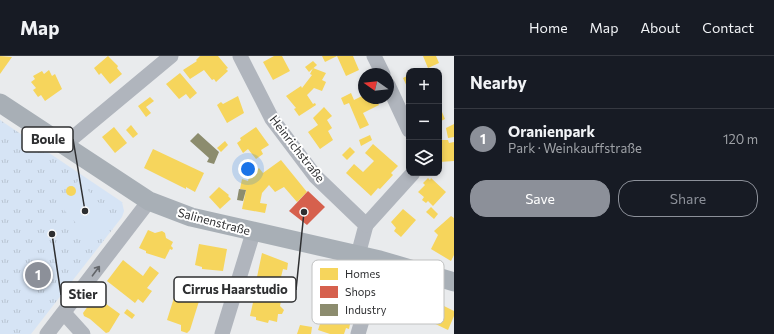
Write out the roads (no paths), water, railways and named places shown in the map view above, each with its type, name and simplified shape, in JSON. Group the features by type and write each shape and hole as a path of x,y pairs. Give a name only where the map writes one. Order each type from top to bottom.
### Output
{"main road":[{"name":"Salinenstraße","path":"0,103 149,201 191,217 253,233 380,260"},
{"name":"Salinenstraße","path":"444,279 454,282"}],"street":[{"path":"64,145 171,56"},
{"name":"Heinrichstraße","path":"240,56 272,119 315,176 366,225"},
{"path":"374,56 380,68"},
{"path":"394,98 406,124"},
{"path":"358,255 366,225 410,176"},
{"path":"46,334 64,313 149,201"},
{"path":"222,334 253,233"},
{"path":"64,313 83,334"},
{"path":"358,334 361,324"}],"place":[{"name":"Boule","path":"85,211"},
{"name":"Cirrus Haarstudio","path":"304,212"},
{"name":"Stier","path":"52,234"},
{"name":"Oranienpark","path":"38,275"}]}
